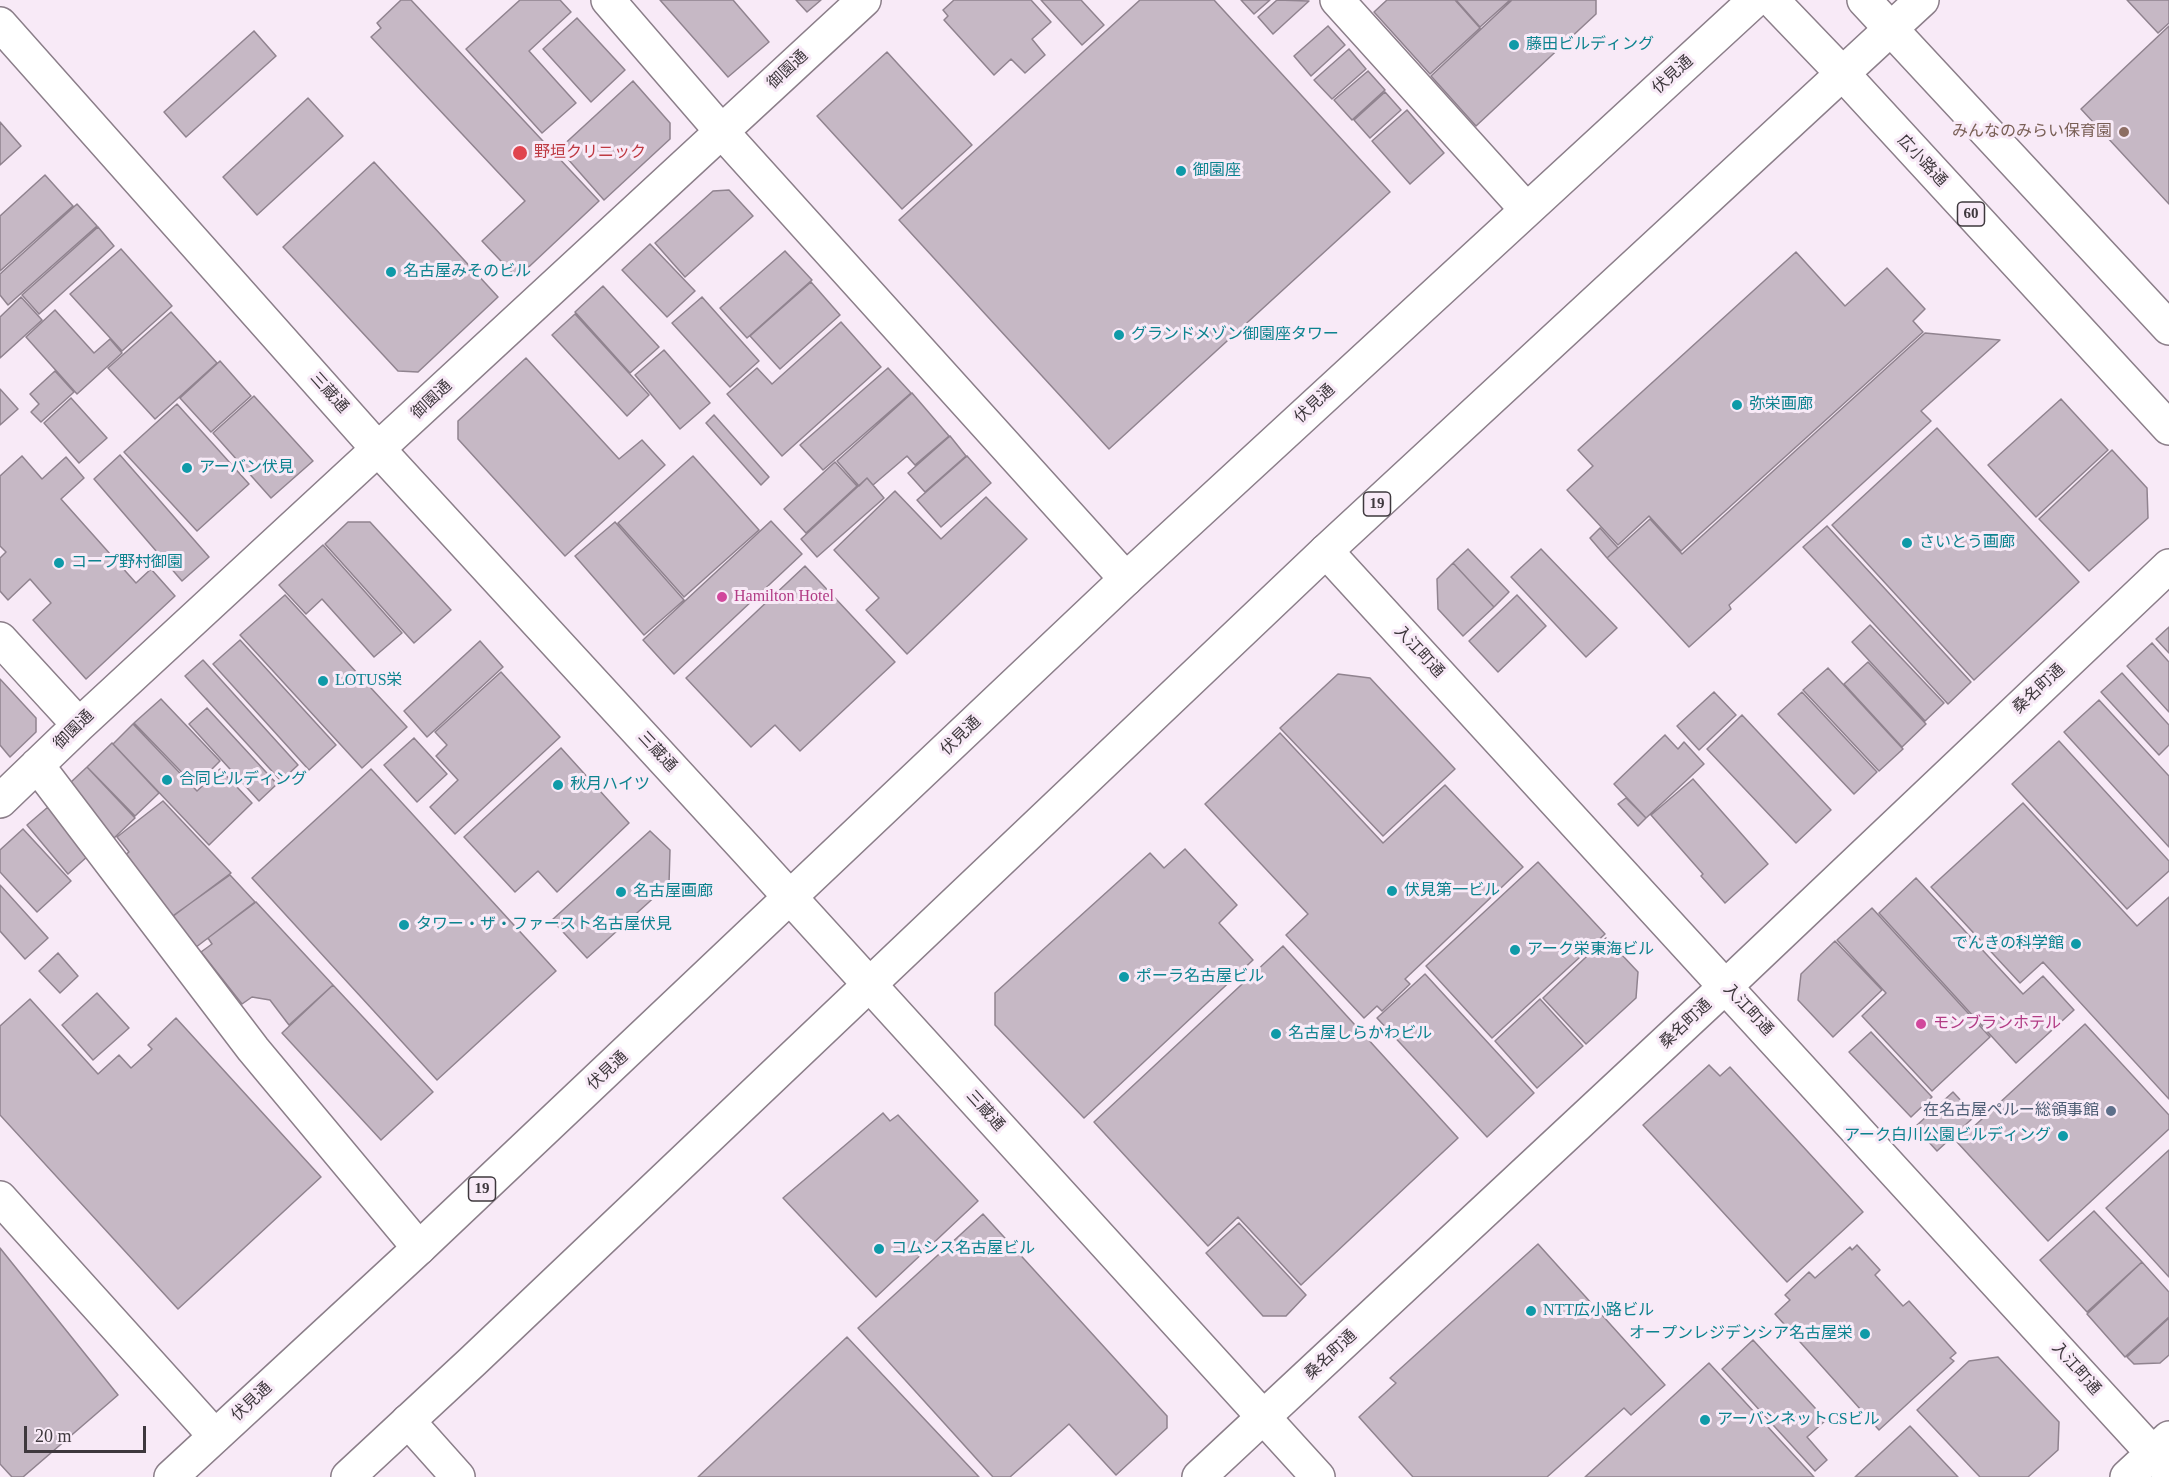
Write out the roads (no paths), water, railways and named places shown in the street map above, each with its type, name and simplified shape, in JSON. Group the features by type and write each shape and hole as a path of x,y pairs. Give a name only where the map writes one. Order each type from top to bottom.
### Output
{"main road":[{"path":"608,0 722,132 1126,579"},
{"name":"御園通","path":"0,801 79,725 864,0"},
{"path":"1337,0 1526,209"},
{"name":"伏見通","path":"171,1477 419,1248 1126,579 1755,0"},
{"name":"広小路通","path":"1772,0 2169,428"},
{"path":"1864,0 2169,328"},
{"name":"19","path":"348,1477 1326,551 1922,0"},
{"name":"三蔵通","path":"0,24 378,449 1318,1477"},
{"name":"入江町通","path":"1326,551 1726,986 2164,1454"},
{"name":"桑名町通","path":"1199,1477 1726,986 2169,566"},
{"path":"0,639 79,725"},
{"path":"37,765 253,1049 419,1248"},
{"path":"0,1198 215,1436"},
{"path":"408,1421 458,1477"},
{"path":"2127,1477 2164,1454"}],"place":[{"name":"藤田ビルディング","path":"1514,45"},
{"name":"みんなのみらい保育園","path":"2124,132"},
{"name":"野垣クリニック","path":"520,153"},
{"name":"御園座","path":"1181,171"},
{"name":"名古屋みそのビル","path":"391,272"},
{"name":"グランドメゾン御園座タワー","path":"1119,335"},
{"name":"弥栄画廊","path":"1737,405"},
{"name":"アーバン伏見","path":"187,468"},
{"name":"さいとう画廊","path":"1907,543"},
{"name":"コープ野村御園","path":"59,563"},
{"name":"Hamilton Hotel","path":"722,597"},
{"name":"LOTUS栄","path":"323,681"},
{"name":"合同ビルディング","path":"167,780"},
{"name":"秋月ハイツ","path":"558,785"},
{"name":"伏見第一ビル","path":"1392,891"},
{"name":"名古屋画廊","path":"621,892"},
{"name":"タワー・ザ・ファースト名古屋伏見","path":"404,925"},
{"name":"でんきの科学館","path":"2076,944"},
{"name":"アーク栄東海ビル","path":"1515,950"},
{"name":"ポーラ名古屋ビル","path":"1124,977"},
{"name":"モンブランホテル","path":"1921,1024"},
{"name":"名古屋しらかわビル","path":"1276,1034"},
{"name":"在名古屋ペルー総領事館","path":"2111,1111"},
{"name":"アーク白川公園ビルディング","path":"2063,1136"},
{"name":"コムシス名古屋ビル","path":"879,1249"},
{"name":"NTT広小路ビル","path":"1531,1311"},
{"name":"オープンレジデンシア名古屋栄","path":"1865,1334"},
{"name":"アーバンネットCSビル","path":"1705,1420"}]}
